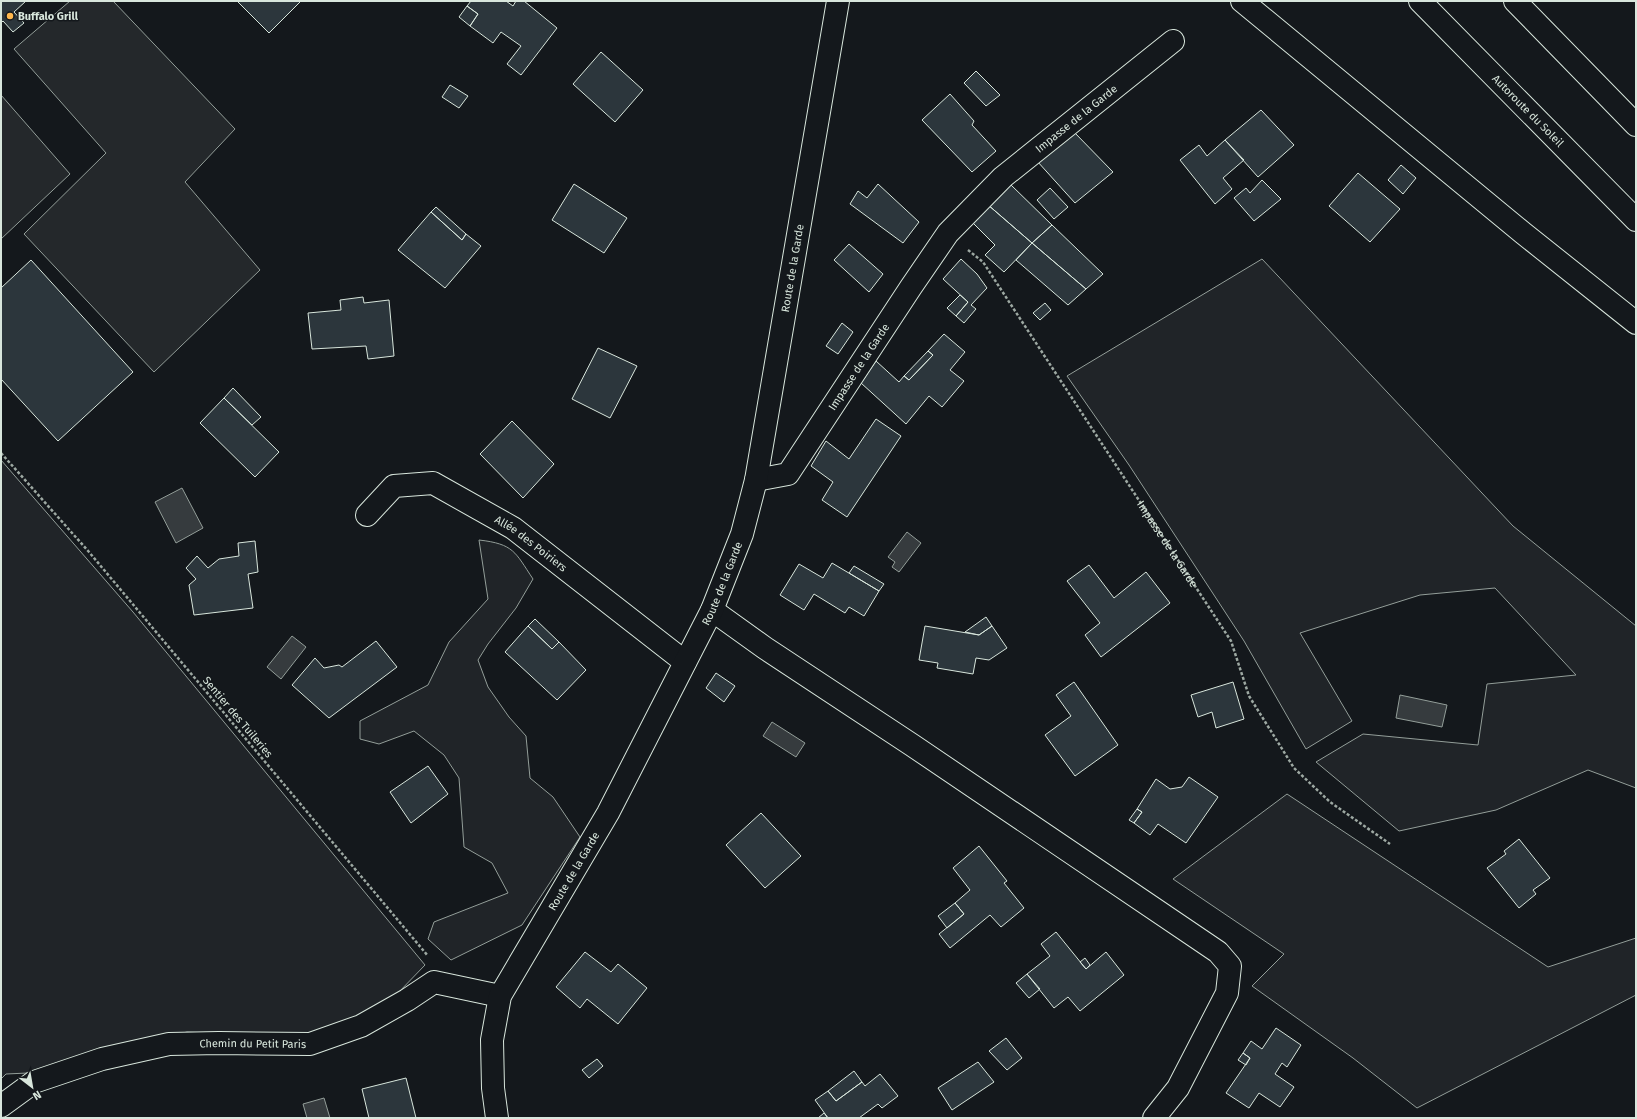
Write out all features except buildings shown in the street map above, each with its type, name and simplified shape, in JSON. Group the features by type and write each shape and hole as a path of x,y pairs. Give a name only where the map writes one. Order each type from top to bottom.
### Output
{"main road":[{"path":"1242,1 1523,233 1636,323"},
{"name":"Autoroute du Soleil","path":"1420,1 1636,220"},
{"path":"1515,1 1636,125"},
{"name":"Route de la Garde","path":"497,1118 492,1088 492,1040 500,996 608,813 712,610 742,534 756,480 837,2"},
{"name":"Impasse de la Garde","path":"756,480 788,474 911,286 948,233 1003,177 1173,41"},
{"name":"Allée des Poiriers","path":"367,515 394,486 433,483 513,528 685,662"},
{"path":"712,610 765,648 912,745 1218,952 1230,966 1227,993 1178,1088 1154,1118"},
{"name":"Chemin du Petit Paris","path":"1,1106 34,1082 102,1059 169,1044 219,1042 310,1044 361,1026 407,1000 434,982 500,996"}],"path":[{"name":"Impasse de la Garde","path":"948,233 983,262 1231,641 1249,696 1294,768 1330,802 1390,844"},
{"name":"Sentier des Tuileries","path":"1,453 88,552 431,958"}],"shaded area":[{"path":"70,1 113,1 235,129 185,182 260,270 154,372 24,234 106,153 14,49"},
{"path":"1,95 70,174 1,239"},
{"path":"1262,259 1513,526 1636,626 1636,788 1588,770 1496,810 1399,831 1316,762 1363,734 1478,745 1487,684 1576,675 1495,588 1420,595 1300,633 1352,721 1306,749 1244,641 1129,465 1067,376"},
{"path":"1,460 133,612 425,965 397,994 368,1013 311,1038 187,1032 88,1055 28,1073 6,1074 1,1079"},
{"path":"182,488 203,528 176,543 155,502"},
{"path":"907,532 921,543 899,572 892,567 895,562 888,557"},
{"path":"479,540 500,544 507,547 522,562 533,579 516,608 488,644 478,660 488,687 509,717 526,736 530,778 553,797 580,837 522,925 451,960 428,939 434,922 508,893 492,863 464,847 459,778 444,755 414,731 379,744 360,739 360,721 428,685 449,642 488,599"},
{"path":"292,636 306,647 281,679 267,667"},
{"path":"1400,695 1447,705 1442,727 1396,718"},
{"path":"772,722 805,743 796,757 763,736"},
{"path":"1287,794 1548,967 1636,938 1636,995 1417,1108 1353,1058 1252,986 1284,954 1173,879"},
{"path":"324,1098 330,1118 307,1118 303,1104"}],"place":[{"name":"Buffalo Grill","path":"10,16"}]}
